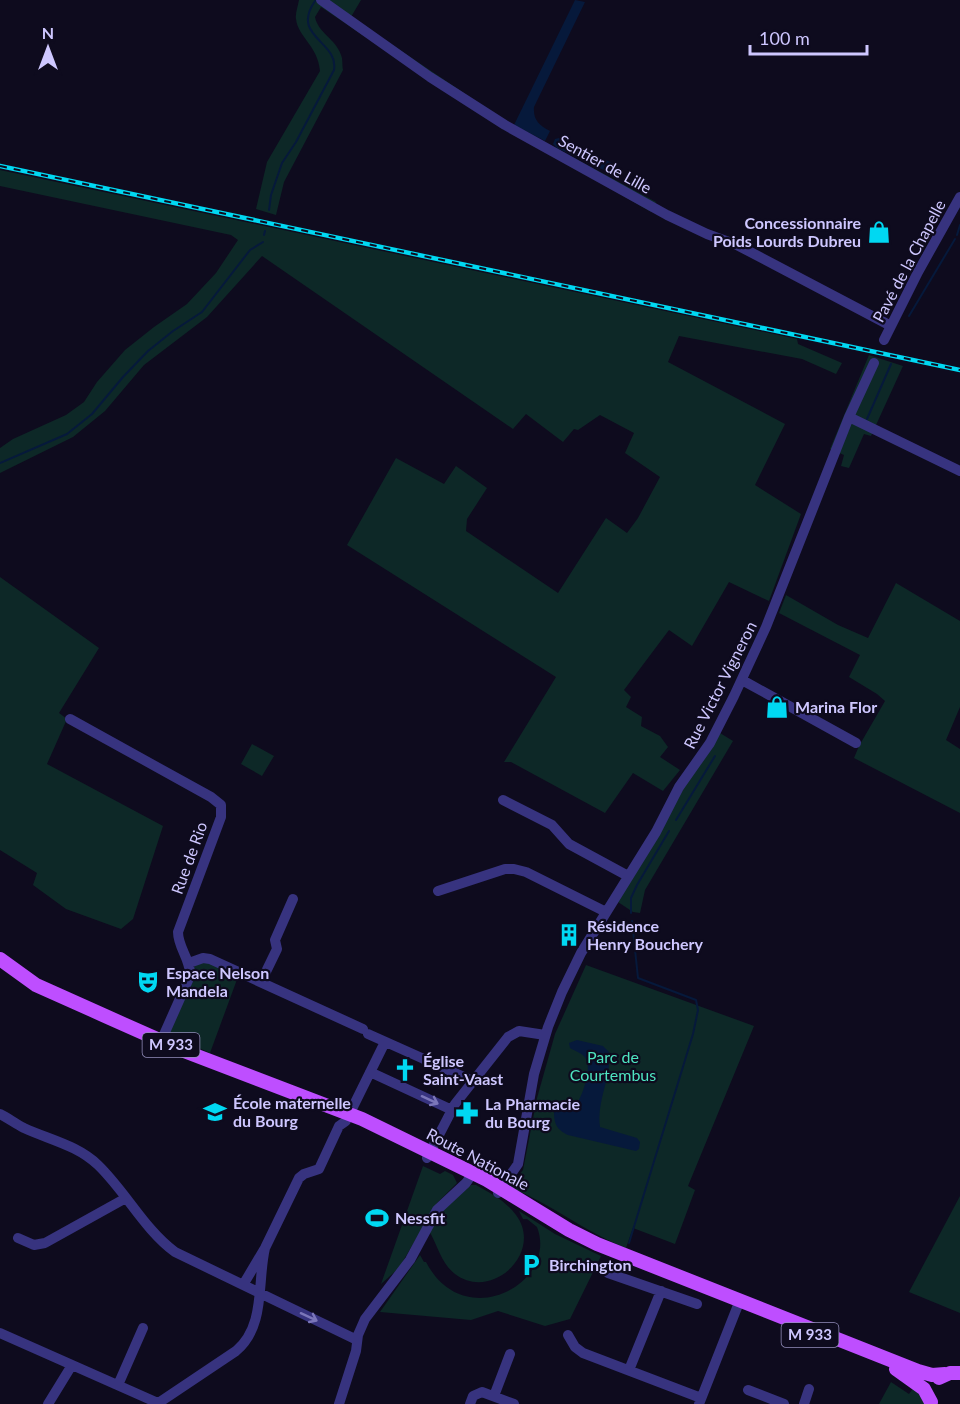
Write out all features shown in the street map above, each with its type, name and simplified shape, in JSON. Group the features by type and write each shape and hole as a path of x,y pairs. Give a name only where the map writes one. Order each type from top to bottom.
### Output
{"main road":[{"name":"Route Nationale","path":"0,959 41,988 160,1044"},
{"name":"Route Nationale","path":"0,968 28,988 99,1024 232,1070 348,1117 471,1175 597,1244 896,1369 924,1389 931,1403"},
{"name":"Route Nationale","path":"739,1303 918,1371 932,1375 954,1371"},
{"path":"931,1403 932,1387 938,1379 954,1371"}],"street":[{"name":"Sentier de Lille","path":"321,0 414,66 505,125 674,218 737,245 891,326"},
{"name":"Pavé de la Chapelle","path":"884,340 960,197"},
{"name":"Rue Victor Vigneron","path":"499,1190 519,1161 530,1089 545,1035 571,973 656,832 679,787 710,743 742,680 766,627 849,417 874,363"},
{"path":"849,417 960,471"},
{"path":"742,680 856,743"},
{"name":"Rue de Rio","path":"70,719 211,797 220,805 221,817 178,932 178,939 189,963"},
{"path":"503,800 552,825 569,844 628,876"},
{"path":"438,891 514,869 526,872 606,912"},
{"path":"261,982 277,949 275,940 293,899"},
{"path":"160,1044 190,976 189,963 207,958 473,1081"},
{"path":"428,1155 452,1110 511,1034 524,1031 545,1035"},
{"path":"243,1285 265,1248 299,1178 306,1174 318,1176 325,1172 348,1117 386,1041"},
{"path":"370,1072 452,1110"},
{"path":"0,1114 24,1128 66,1144 86,1156 103,1170 156,1235 175,1252 357,1340"},
{"path":"339,1404 365,1319 410,1260 436,1210 471,1175"},
{"path":"18,1238 34,1245 45,1244 126,1198"},
{"path":"0,1333 158,1404 240,1348 251,1330 260,1295 265,1248"},
{"path":"608,1273 697,1304"},
{"path":"629,1370 661,1291"},
{"path":"568,1335 575,1347 583,1353 700,1401 739,1303"},
{"path":"118,1385 143,1328"},
{"path":"494,1396 510,1354"},
{"path":"48,1404 72,1365"},
{"path":"804,1404 809,1389"},
{"path":"748,1390 784,1404"},
{"path":"470,1404 473,1396 478,1393 485,1393 514,1404"}],"green space":[{"path":"299,0 361,0 351,17 504,120 656,202 651,212 465,104 321,7 315,17 317,23 339,49 343,70 284,182 276,215 256,209 267,162 320,71 316,55 300,31 296,19"},
{"path":"0,170 797,339 798,344 842,363 836,374 802,359 679,336 668,362 785,424 755,485 801,514 769,601 729,582 692,646 669,630 624,690 631,697 626,707 642,717 641,726 660,736 668,747 660,757 680,770 663,791 633,773 605,813 511,762 504,762 556,677 347,545 396,458 444,484 456,466 487,488 467,519 466,531 558,593 606,518 627,533 638,518 660,477 625,453 634,433 600,415 578,430 574,429 563,442 526,414 513,429 262,256 207,317 144,365 105,411 73,437 0,473 0,448 13,439 66,415 84,402 97,382 125,350 187,304 216,273 238,240 231,235 0,186"},
{"path":"869,355 903,366 871,436 864,434 849,468 841,466 844,455 830,449"},
{"path":"0,577 99,648 59,713 67,719 47,764 163,826 133,919 121,929 66,909 33,885 37,873 0,850"},
{"path":"896,583 960,621 960,707 946,740 960,749 960,813 854,758 885,701 849,677 860,655 779,613 786,595 838,625 868,638"},
{"path":"720,733 733,741 645,890 640,913 633,912 618,902 674,800"},
{"path":"252,744 274,756 262,776 241,764"},
{"path":"207,961 239,974 210,1053 168,1034 195,965"},
{"name":"Parc de Courtembus","path":"586,965 754,1026 688,1186 695,1190 675,1244 633,1228 626,1248 509,1187 523,1170 537,1098 555,1034"},
{"path":"423,1166 440,1174 445,1171 453,1175 457,1183 437,1203 399,1268 381,1284"},
{"path":"471,1185 476,1185 508,1206 523,1229 523,1244 519,1257 510,1269 484,1282 469,1281 450,1270 429,1231 438,1215"},
{"path":"960,1196 960,1313 909,1292"},
{"path":"519,1211 555,1234 601,1256 570,1319 545,1326 498,1311 471,1320 380,1312 420,1255 443,1284 462,1295 484,1298 504,1293 522,1282 534,1266 540,1248 537,1227 527,1219 523,1219"},
{"path":"891,1382 909,1394 914,1387 926,1400 926,1404 879,1404"}],"water":[{"path":"575,0 585,2 534,107 538,122 550,131 545,141 514,125"},
{"path":"559,138 616,165 610,173 557,148 553,144 555,139"},
{"path":"577,1040 603,1046 609,1052 608,1071 600,1108 600,1127 637,1138 640,1142 639,1149 636,1151 568,1135 557,1126 554,1110 575,1106 581,1097 585,1083 588,1069 586,1059 570,1048 569,1043"}],"waterway":[{"path":"269,210 271,195 282,163 296,142 334,70 334,60 330,52 311,31 308,23 309,13 315,1"},
{"path":"957,235 960,225"},
{"path":"264,235 265,231"},
{"path":"909,316 955,239"},
{"path":"0,463 67,434 92,414 148,351 202,312 250,250 263,242"},
{"path":"867,419 891,364"},
{"path":"676,820 715,756"},
{"path":"631,913 631,898 637,885 669,831"},
{"path":"629,1243 693,1034 698,1010 696,1000 638,978 632,921"}],"railway":[{"path":"0,166 960,370"}],"place":[{"name":"Concessionnaire Poids Lourds Dubreu","path":"879,232"},
{"name":"Marina Flor","path":"777,707"},
{"name":"Résidence Henry Bouchery","path":"569,935"},
{"name":"Espace Nelson Mandela","path":"148,982"},
{"name":"Église Saint-Vaast","path":"405,1070"},
{"name":"École maternelle du Bourg","path":"215,1112"},
{"name":"La Pharmacie du Bourg","path":"467,1113"},
{"name":"Nessfit","path":"377,1218"},
{"name":"Birchington","path":"531,1265"}]}
